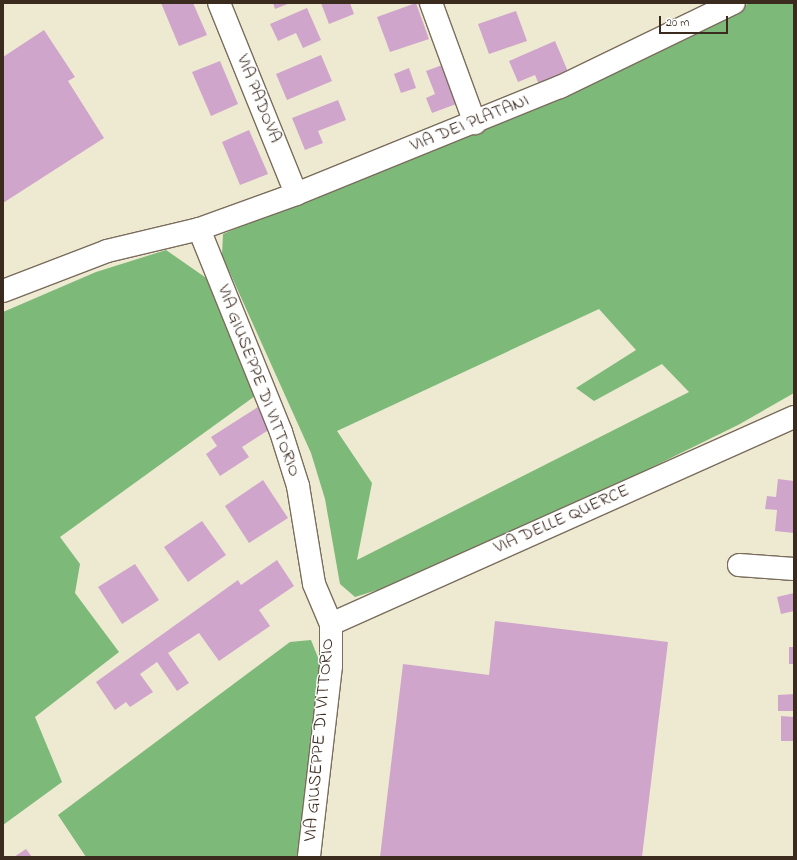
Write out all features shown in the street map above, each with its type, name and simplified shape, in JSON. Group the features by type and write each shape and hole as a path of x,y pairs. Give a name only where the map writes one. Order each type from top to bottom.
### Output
{"street":[{"name":"VIA PADOVA","path":"219,3 296,194"},
{"path":"431,3 475,123"},
{"name":"VIA DEI PLATANI","path":"199,229 296,194 560,88 734,3"},
{"path":"3,291 107,251 199,229"},
{"name":"VIA GIUSEPPE DI VITTORIO","path":"199,229 281,432 298,486 314,584 331,624 331,666 309,857"},
{"name":"VIA DELLE QUERCE","path":"331,624 794,417"},
{"path":"739,565 794,569"}],"green space":[{"path":"750,3 794,3 794,393 738,425 579,503 403,582 355,597 340,584 325,499 311,453 222,255 223,234 571,89","holes":["599,309 636,350 576,388 594,401 662,364 689,392 357,560 372,483 337,431"]},
{"path":"166,250 212,282 255,396 60,537 80,564 75,593 119,652 35,717 62,782 3,825 3,312 96,272"},
{"path":"311,640 323,670 299,857 86,857 58,815 290,642"}],"building":[{"path":"161,3 193,3 207,35 179,46"},
{"path":"273,3 290,3 275,9"},
{"path":"321,3 350,3 354,14 329,24"},
{"path":"416,3 429,39 390,52 377,17"},
{"path":"307,8 321,40 303,48 296,33 278,41 270,24"},
{"path":"516,11 527,41 489,54 478,24"},
{"path":"44,30 75,77 68,81 104,138 3,203 3,57"},
{"path":"555,41 569,74 540,87 535,75 518,82 509,61"},
{"path":"321,55 332,81 287,100 276,74"},
{"path":"220,61 238,104 211,116 192,72"},
{"path":"445,64 459,103 432,113 426,98 435,94 426,71"},
{"path":"409,68 416,88 401,93 394,74"},
{"path":"338,100 346,120 318,131 323,143 305,150 292,118"},
{"path":"249,130 268,174 240,185 222,142"},
{"path":"261,405 275,426 242,447 249,457 220,476 206,454 217,446 211,437"},
{"path":"778,479 794,481 794,533 775,531 777,510 765,509 767,496 776,497"},
{"path":"263,480 288,518 249,543 225,506"},
{"path":"202,521 226,555 188,582 164,547"},
{"path":"277,560 294,586 259,610 270,626 219,661 199,633 168,653 189,683 177,691 157,662 140,674 153,692 130,707 126,702 115,710 96,682 238,580 241,585"},
{"path":"135,564 159,600 122,624 98,587"},
{"path":"794,593 794,611 781,614 777,597"},
{"path":"495,621 668,642 642,857 380,857 403,664 489,675"},
{"path":"789,647 794,647 794,664 789,664"},
{"path":"794,694 794,711 778,711 778,695"},
{"path":"781,716 794,717 794,741 781,741"},
{"path":"26,849 32,857 14,857"}]}
